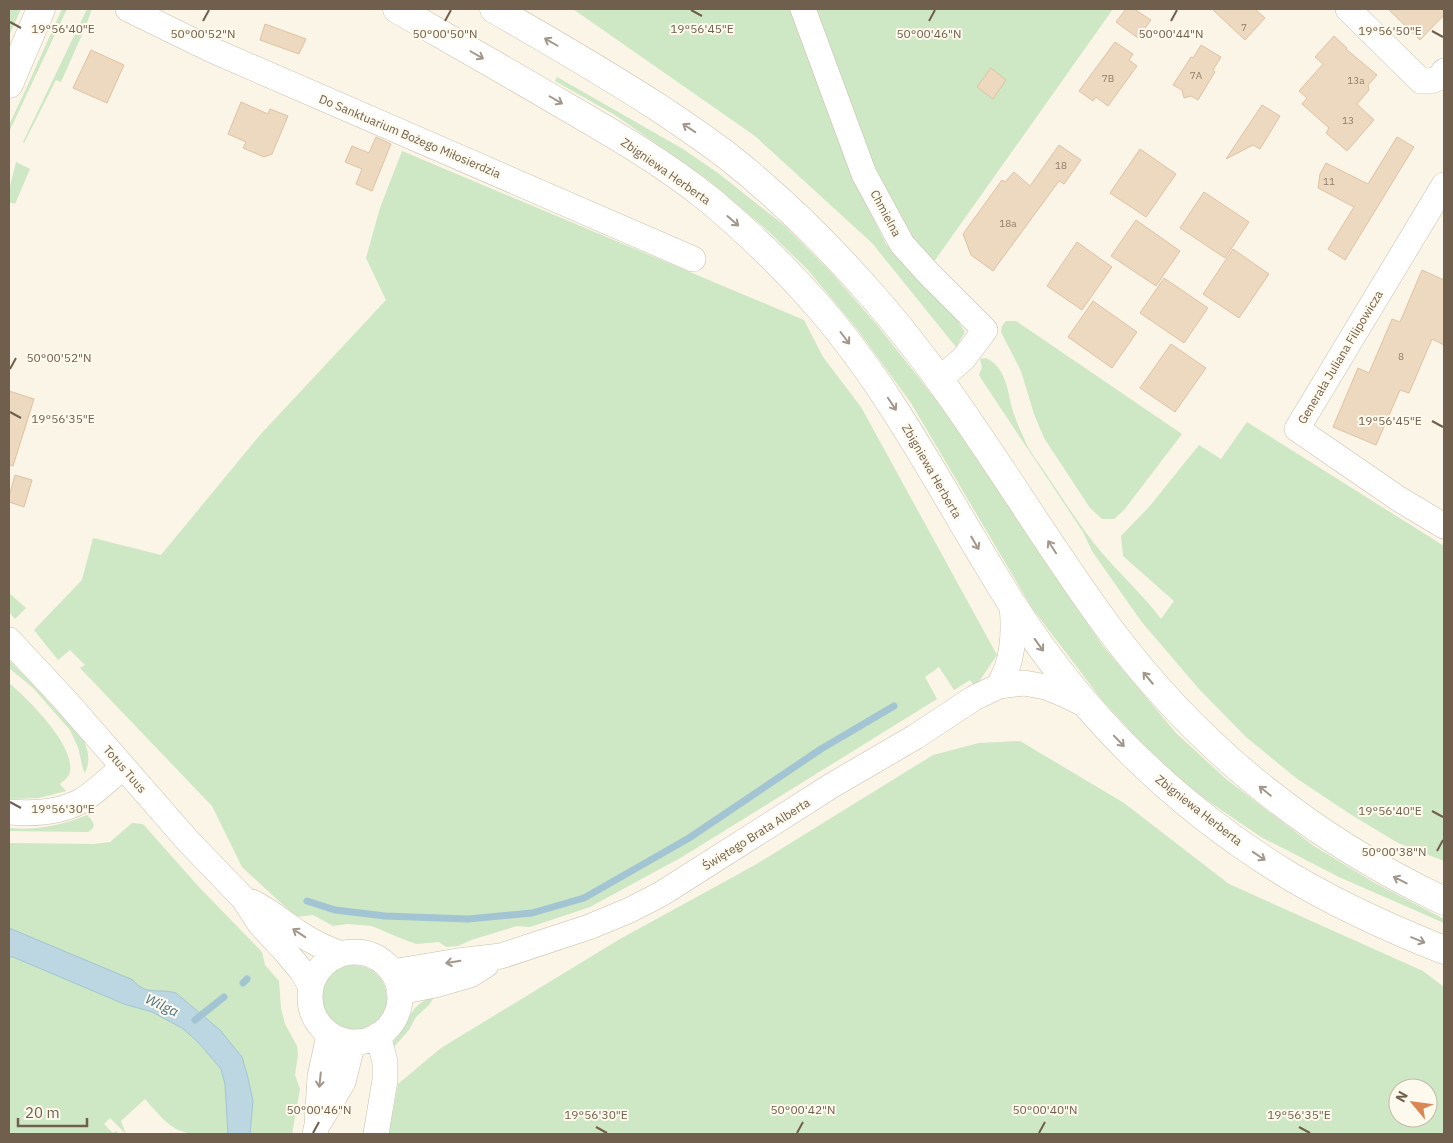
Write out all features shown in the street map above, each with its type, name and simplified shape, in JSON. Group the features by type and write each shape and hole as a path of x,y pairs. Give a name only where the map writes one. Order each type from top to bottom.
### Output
{"main road":[{"path":"9,84 42,9"},
{"name":"Zbigniewa Herberta","path":"397,9 610,132 680,178 711,201 778,262 840,331 890,401 1012,605 1036,641 1086,705 1122,744 1184,801 1253,852 1288,875 1352,910 1444,950"},
{"path":"494,9 616,81 679,122 729,157 794,215 848,269 899,327 940,379 1085,595 1130,656 1175,708 1218,751 1268,794 1304,820 1384,871 1444,901"}],"street":[{"name":"Do Sanktuarium Bożego Miłosierdzia","path":"128,9 212,50 694,259"},
{"name":"Chmielna","path":"803,9 864,174 902,244 985,330 964,358 940,379"},
{"path":"1348,9 1421,81 1435,81 1443,73"},
{"name":"Generała Juliana Filipowicza","path":"1444,185 1297,429 1399,499 1444,526"},
{"path":"999,686 1008,668 1012,648 1014,628 1012,605"},
{"name":"Totus Tuus","path":"9,640 65,700 194,848 243,898 260,924 302,971 311,987"},
{"name":"Świętego Brata Alberta","path":"395,982 458,961 502,956 590,927 630,910 661,894 831,786 915,737 974,698 999,686 1024,683 1046,687 1086,705"},
{"path":"9,812 44,812 72,805 90,794 123,767"},
{"name":"Totus Tuus","path":"243,898 268,912 300,934 323,947 342,954"},
{"path":"356,952 370,955 382,962 395,982 399,1005 395,1016 388,1027 378,1036 366,1041 340,1040 329,1035 313,1013 310,1000 311,987 315,976 323,966 342,954 356,952"},
{"path":"316,1130 320,1076 329,1035"},
{"path":"376,1134 385,1080 385,1062 378,1036"},
{"path":"316,1130 343,1082 353,1042"}],"green space":[{"path":"9,9 21,9 9,36"},
{"path":"62,9 67,9 9,132 9,125"},
{"path":"87,9 92,9 61,82 56,80 24,143 23,142"},
{"path":"573,9 790,9 810,56 858,186 886,244 948,306 965,332 956,347 872,243 755,136"},
{"path":"811,9 1113,9 933,263 896,220"},
{"path":"557,77 683,149 718,173 785,226 829,270 877,325 941,406 1103,646 1176,733 1226,779 1314,846 1373,882 1444,919 1444,923 1339,877 1261,837 1189,788 1135,736 1102,700 1032,608 911,403 857,329 808,270 767,230 707,179 615,115 555,81"},
{"path":"402,151 804,320 823,357 861,407 997,655 974,686 970,680 954,690 939,667 925,677 937,699 682,857 590,907 530,927 517,926 471,940 458,946 446,947 439,942 416,944 372,926 348,924 333,926 313,915 296,917 242,867 212,806 80,668 85,665 70,650 58,660 34,630 82,580 93,538 161,555 260,435 386,300 366,258 380,208"},
{"path":"16,162 30,169 15,204 9,202 9,190"},
{"path":"1006,321 1016,321 1182,434 1124,510 1114,519 1102,519 1090,508 1044,438 1034,414 1021,371 1001,332 1002,326"},
{"path":"986,358 994,363 1003,376 1016,420 1032,454 1075,518 1096,545 1161,619 1174,601 1123,556 1121,536 1149,507 1199,445 1221,459 1247,422 1444,546 1444,861 1398,843 1296,778 1246,737 1199,689 1141,621 1092,551 1083,532 979,375 982,367 980,359"},
{"path":"9,593 26,608 15,619 9,612"},
{"path":"9,660 84,741 88,757 85,773 78,747 70,730 33,688 9,668"},
{"path":"9,683 38,711 58,736 65,749 70,761 70,772 60,784 66,791 39,798 9,799"},
{"path":"1020,741 1124,803 1229,884 1423,971 1444,987 1444,1134 389,1134 398,1084 441,1048 620,939 755,865 933,755 979,743"},
{"path":"87,815 94,826 88,832 9,831 9,828 29,829 49,826"},
{"path":"132,823 143,824 198,886 262,952 265,965 279,981 281,1008 285,1024 297,1046 298,1055 295,1075 300,1089 292,1134 250,1134 253,1101 193,1009 176,993 168,991 151,992 9,928 9,843 93,844 110,842"},
{"path":"9,957 13,957 124,1004 152,1012 182,1028 198,1042 221,1069 225,1084 228,1134 191,1134 184,1132 170,1125 145,1099 121,1121 126,1134 110,1118 104,1124 113,1133 116,1131 119,1134 9,1134"},
{"path":"354,965 367,968 377,975 384,985 387,998 384,1011 377,1021 367,1028 354,1031 341,1028 331,1021 324,1011 321,998 324,985 331,975 341,968"},
{"path":"432,997 433,999 429,1005 416,1017 409,1030 393,1048 396,1037 414,1009"}],"water":[{"name":"Wilga","path":"9,928 133,980 147,990 176,993 220,1030 242,1057 253,1101 250,1134 228,1134 225,1084 221,1069 198,1042 182,1028 152,1012 124,1004 13,957 9,957"}],"building":[{"path":"1126,9 1134,9 1151,20 1138,38 1116,22"},
{"path":"1212,9 1255,9 1265,18 1245,40"},
{"path":"1388,9 1444,9 1444,15 1420,40"},
{"path":"265,24 306,39 299,54 260,40"},
{"path":"1334,36 1346,49 1377,75 1368,85 1369,90 1357,104 1374,120 1347,151 1326,133 1329,128 1302,104 1307,98 1299,91 1323,64 1315,57"},
{"path":"1115,42 1133,54 1129,60 1137,66 1108,106 1096,97 1093,101 1079,91"},
{"path":"1201,45 1221,57 1213,70 1215,72 1198,100 1191,96 1184,98 1182,90 1173,85"},
{"path":"91,50 124,65 107,103 73,88"},
{"path":"991,68 1006,80 993,99 977,87"},
{"path":"241,102 268,114 270,109 288,116 272,154 264,157 243,148 246,142 228,134"},
{"path":"1262,105 1280,116 1260,149 1253,145 1226,159"},
{"path":"376,137 391,144 372,191 356,184 362,169 345,162 352,146 369,153"},
{"path":"1397,137 1414,147 1345,260 1328,249 1354,207 1318,188 1320,174 1326,163 1368,184"},
{"path":"1059,145 1081,160 1064,184 1059,181 993,271 971,255 963,234 1002,180 1005,182 1014,172 1030,186"},
{"path":"1140,149 1176,174 1146,217 1110,193"},
{"path":"1204,192 1249,222 1225,258 1180,228"},
{"path":"1136,220 1180,251 1156,286 1111,256"},
{"path":"1077,242 1112,267 1082,310 1047,286"},
{"path":"1233,249 1269,274 1239,318 1203,294"},
{"path":"1422,270 1444,280 1444,345 1432,339 1409,393 1400,390 1376,445 1333,427 1358,368 1369,373 1392,319 1400,322"},
{"path":"1164,278 1208,308 1184,343 1140,313"},
{"path":"1093,301 1137,332 1112,368 1068,337"},
{"path":"1171,344 1206,368 1175,412 1140,388"},
{"path":"9,391 34,399 13,466 9,465"},
{"path":"15,475 32,480 24,507 9,502"}],"waterway":[{"path":"307,901 335,910 385,916 468,919 532,913 584,898 689,838 821,749 894,706"},
{"path":"243,983 247,979"},
{"path":"195,1020 224,997"}]}
